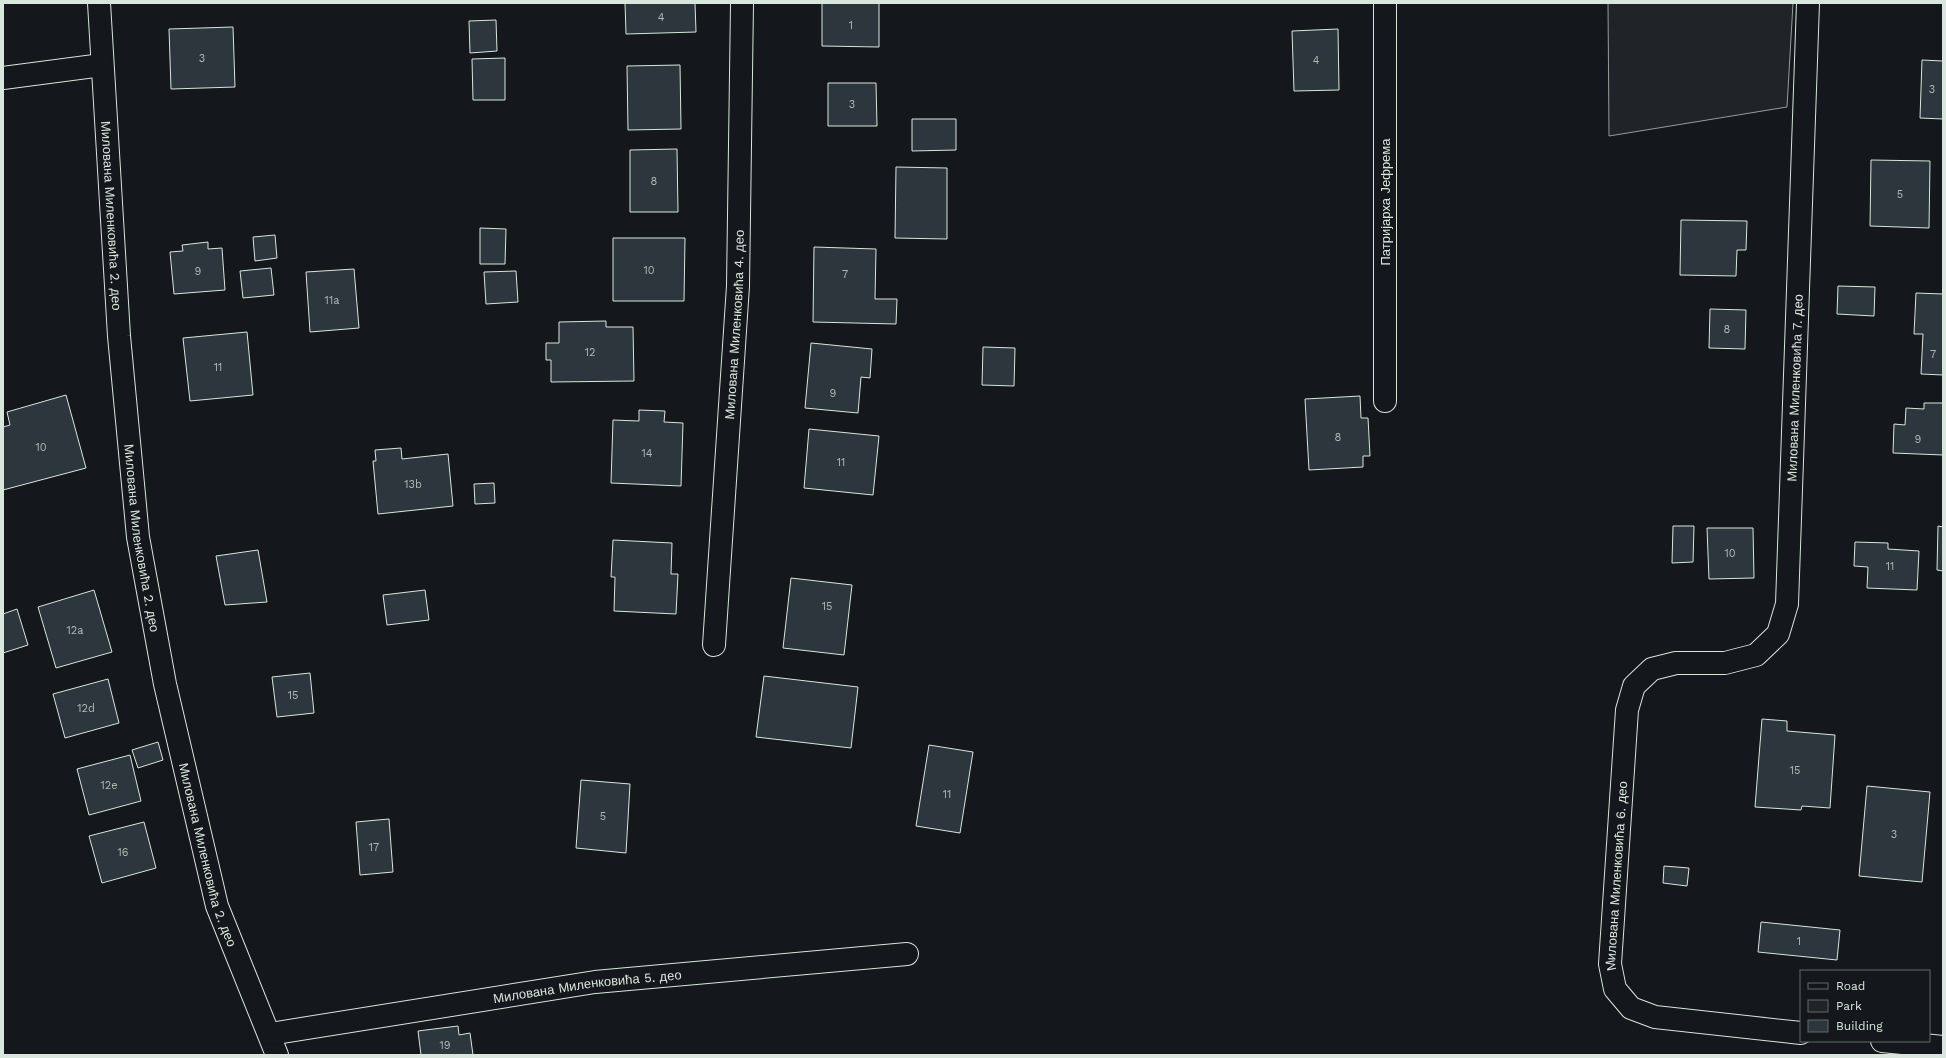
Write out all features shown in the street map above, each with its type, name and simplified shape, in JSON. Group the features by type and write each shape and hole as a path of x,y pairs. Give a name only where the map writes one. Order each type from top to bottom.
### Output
{"street":[{"name":"Милована Миленковића 2. део","path":"100,3 102,65 118,336 138,537 165,684 217,906 270,1034 277,1055"},
{"name":"Милована Миленковића 4. део","path":"714,645 738,286 742,3"},
{"name":"Патријарха Јефрема","path":"1385,401 1386,3"},
{"name":"Милована Миленковића 7. део","path":"1652,669 1676,663 1725,663 1756,655 1778,634 1787,604 1808,3"},
{"path":"3,78 102,65"},
{"name":"Милована Миленковића 6. део","path":"1652,669 1634,686 1626,710 1610,964 1615,989 1631,1008 1655,1017 1800,1032"},
{"name":"Милована Миленковића 5. део","path":"270,1034 595,982 907,954"},
{"path":"1892,1042 1943,1047"}],"green space":[{"path":"1608,3 1793,3 1787,107 1609,136"}],"building":[{"path":"625,3 695,3 696,32 626,34"},
{"path":"822,3 879,3 879,47 822,46"},
{"path":"496,20 497,51 470,53 469,21"},
{"path":"233,27 235,87 171,89 169,29"},
{"path":"1338,29 1339,90 1294,91 1292,31"},
{"path":"505,58 505,100 473,100 472,59"},
{"path":"1922,60 1943,61 1943,119 1920,118"},
{"path":"680,65 681,129 628,130 627,66"},
{"path":"828,83 876,83 877,126 828,126"},
{"path":"912,119 956,119 956,150 912,151"},
{"path":"677,149 678,212 630,212 630,150"},
{"path":"1871,160 1930,161 1929,228 1870,226"},
{"path":"896,167 947,168 947,239 895,238"},
{"path":"1681,220 1747,221 1746,250 1737,250 1736,276 1680,275"},
{"path":"480,228 506,229 505,264 480,264"},
{"path":"275,235 277,258 255,261 253,237"},
{"path":"613,238 685,238 684,301 613,301"},
{"path":"208,242 208,249 222,248 225,290 174,294 170,252 183,251 182,245"},
{"path":"814,247 876,249 875,299 897,299 896,324 813,322"},
{"path":"271,268 274,295 243,298 240,271"},
{"path":"354,269 359,328 310,332 306,272"},
{"path":"516,271 518,302 486,304 484,272"},
{"path":"1838,286 1875,287 1874,316 1837,314"},
{"path":"1916,293 1943,294 1943,375 1921,374 1923,334 1914,334"},
{"path":"1710,309 1746,310 1745,349 1709,348"},
{"path":"606,321 606,327 633,327 634,381 551,382 551,360 546,360 546,343 559,343 559,322"},
{"path":"247,332 253,395 190,401 183,338"},
{"path":"811,343 872,349 870,378 861,377 858,413 805,408"},
{"path":"983,347 1015,348 1014,386 982,385"},
{"path":"66,395 86,468 3,490 3,427 10,425 7,412"},
{"path":"1360,396 1361,418 1368,418 1370,456 1363,456 1363,467 1309,470 1305,399"},
{"path":"1924,403 1943,403 1943,455 1893,453 1894,424 1905,425 1906,408 1924,409"},
{"path":"639,410 665,411 664,422 683,423 681,486 611,483 613,420 639,421"},
{"path":"809,429 879,436 873,495 804,488"},
{"path":"401,448 402,459 448,454 453,506 378,514 373,461 376,461 375,450"},
{"path":"494,483 495,503 475,504 474,484"},
{"path":"1673,526 1694,526 1693,562 1672,563"},
{"path":"1938,526 1943,527 1943,571 1937,570"},
{"path":"1707,528 1753,528 1754,578 1709,579"},
{"path":"613,540 672,543 671,574 678,574 676,614 614,611 615,577 611,577"},
{"path":"1855,542 1888,543 1888,549 1919,551 1917,590 1867,588 1868,567 1854,566"},
{"path":"258,550 267,602 225,605 216,556"},
{"path":"791,578 852,585 844,655 783,648"},
{"path":"94,590 112,652 56,668 38,607"},
{"path":"425,590 429,620 387,625 383,595"},
{"path":"17,609 28,645 3,653 3,614"},
{"path":"310,673 314,713 277,717 272,677"},
{"path":"764,676 858,687 851,748 756,737"},
{"path":"108,679 119,723 65,738 53,694"},
{"path":"1762,719 1787,721 1787,731 1835,735 1830,808 1802,806 1801,810 1755,807"},
{"path":"158,742 163,760 138,768 132,750"},
{"path":"929,745 973,752 960,833 916,826"},
{"path":"130,755 141,801 89,815 77,769"},
{"path":"581,780 630,784 626,853 576,848"},
{"path":"1867,786 1930,792 1922,882 1859,876"},
{"path":"389,819 393,872 360,875 356,822"},
{"path":"144,822 156,868 102,883 89,836"},
{"path":"1664,866 1689,868 1687,886 1663,883"},
{"path":"1761,922 1840,930 1837,960 1758,952"},
{"path":"458,1026 459,1035 470,1033 473,1055 421,1055 418,1031"}]}
